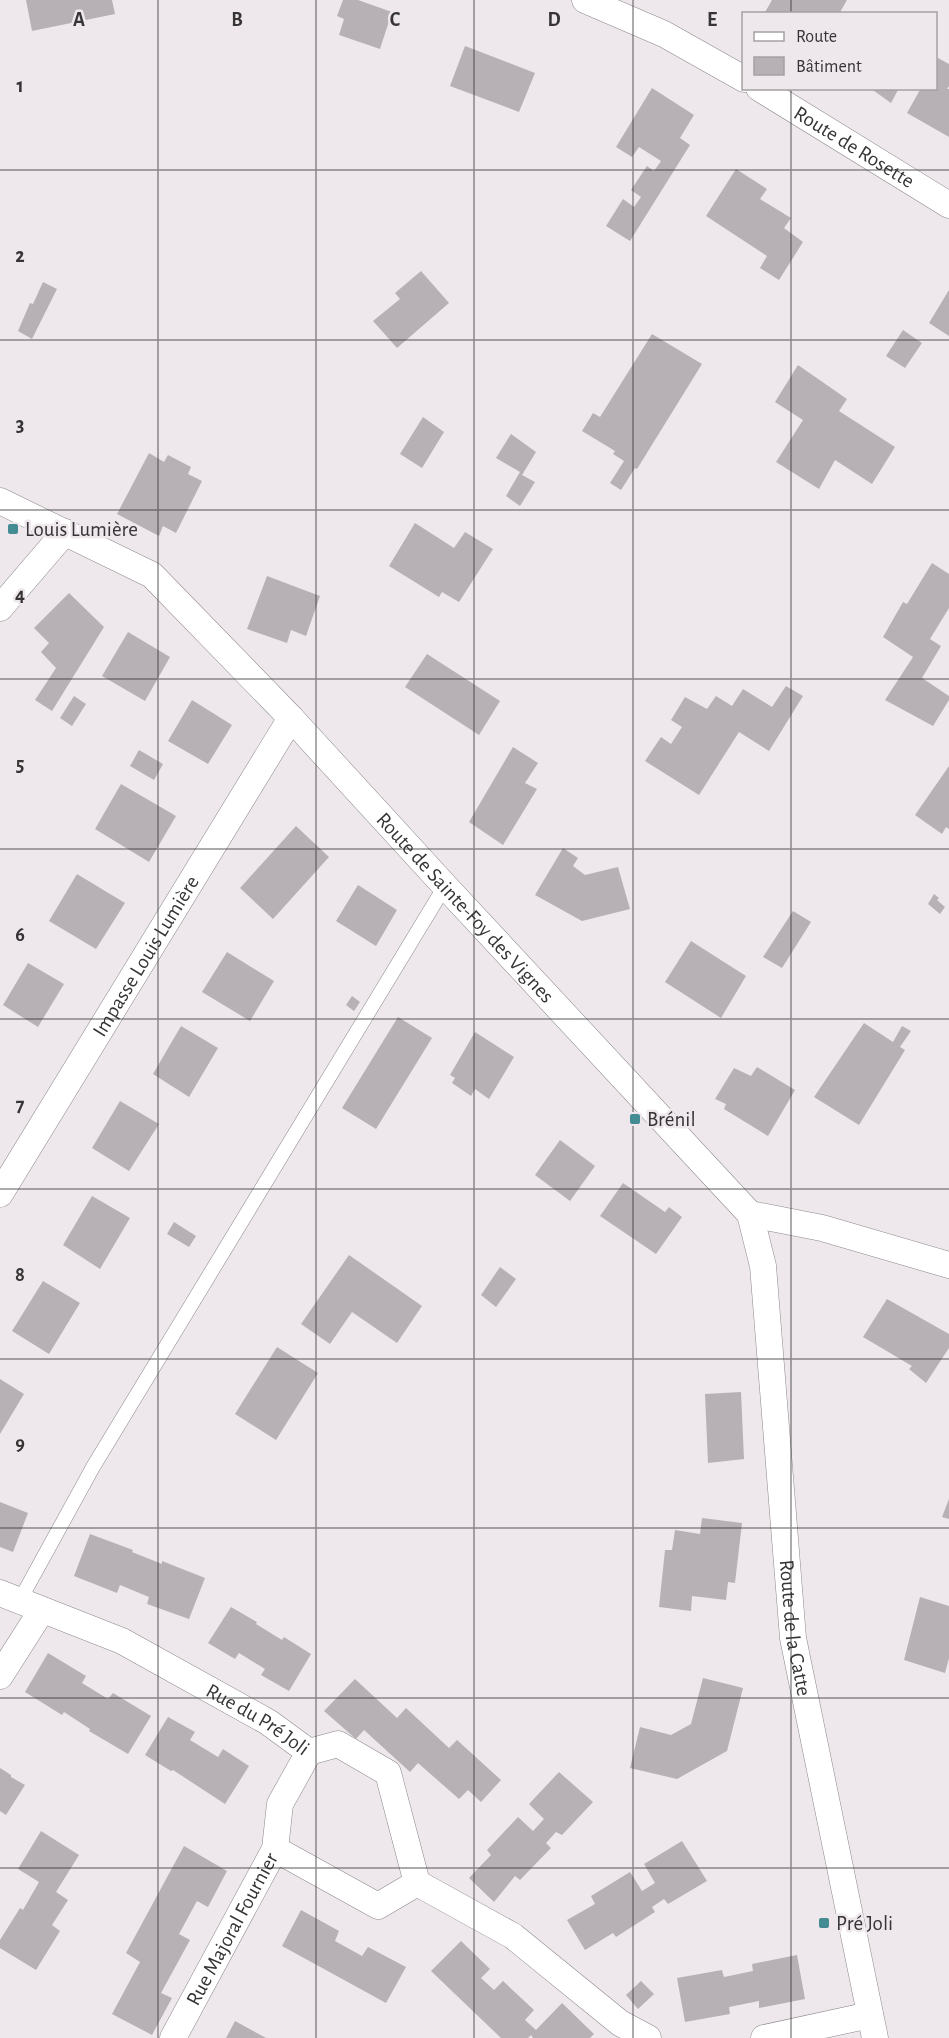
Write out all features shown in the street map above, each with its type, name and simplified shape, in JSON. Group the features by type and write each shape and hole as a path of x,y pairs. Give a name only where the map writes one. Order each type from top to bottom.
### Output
{"street":[{"path":"585,0 664,34 742,78"},
{"name":"Route de Rosette","path":"762,90 949,205"},
{"name":"Route de Sainte-Foy des Vignes","path":"0,501 152,575 291,718 750,1214"},
{"path":"0,608 65,532"},
{"name":"Impasse Louis Lumière","path":"0,1194 291,718"},
{"path":"750,1214 822,1228 949,1265"},
{"name":"Route de la Catte","path":"750,1214 763,1266 793,1638 873,2026"},
{"path":"0,1676 21,1601"},
{"name":"Rue du Pré Joli","path":"21,1601 122,1641 268,1722 309,1752 338,1744 387,1773 417,1883"},
{"name":"Rue Majoral Fournier","path":"172,2038 274,1849 280,1804 309,1752"},
{"path":"274,1849 378,1906 417,1883 513,1936 620,2023 648,2038"},
{"path":"764,2038 873,2026"}],"lane":[{"path":"21,1601 93,1467 445,886"}],"building":[{"path":"26,0 112,0 115,14 32,31"},
{"path":"343,0 358,0 392,12 380,49 339,35 344,19 337,16"},
{"path":"772,0 847,0 840,12 765,12"},
{"path":"465,46 535,73 519,112 450,86"},
{"path":"938,58 949,64 947,89 949,89 949,137 907,113 920,90 937,90"},
{"path":"652,88 694,115 680,138 690,145 630,241 606,226 623,199 634,207 641,197 631,190 647,166 654,171 661,161 639,147 632,157 616,147"},
{"path":"873,90 898,90 891,103"},
{"path":"736,169 767,189 760,199 791,218 784,228 803,242 779,280 760,268 767,256 706,216"},
{"path":"421,271 449,303 397,348 373,321 400,299 395,293"},
{"path":"43,282 57,289 32,339 18,331 30,303 33,304"},
{"path":"949,290 949,336 929,323"},
{"path":"903,330 922,343 905,368 886,356"},
{"path":"652,334 702,364 637,469 635,468 621,490 610,483 624,461 613,454 615,451 582,431 593,413 600,417"},
{"path":"798,365 847,399 839,411 895,447 872,484 835,460 819,489 776,462 803,420 775,402"},
{"path":"423,417 444,432 422,468 400,454"},
{"path":"511,434 536,452 522,475 535,482 520,506 506,496 520,472 496,458"},
{"path":"149,453 164,462 168,455 191,467 188,474 202,481 176,533 163,526 159,536 117,514"},
{"path":"415,523 454,548 465,532 493,549 459,602 442,592 439,597 389,566"},
{"path":"932,563 949,574 949,608 930,639 941,646 922,678 949,696 949,700 933,726 885,700 913,657 883,637 903,602 907,604"},
{"path":"267,576 320,596 306,636 291,630 287,643 247,629"},
{"path":"69,593 104,627 52,711 35,700 56,668 41,652 49,643 34,628"},
{"path":"128,632 170,657 145,701 102,676"},
{"path":"427,654 500,701 479,735 405,687"},
{"path":"786,686 803,696 769,751 739,732 699,795 645,761 661,737 671,744 682,727 671,720 685,697 707,709 716,696 732,706 743,689 772,707"},
{"path":"74,696 86,704 72,726 60,718"},
{"path":"192,700 232,725 208,764 168,741"},
{"path":"513,747 538,763 525,783 537,789 503,845 469,822"},
{"path":"139,750 163,764 154,780 130,766"},
{"path":"949,766 949,829 946,827 942,834 915,815"},
{"path":"121,784 176,816 149,862 95,829"},
{"path":"296,826 329,857 273,919 240,888"},
{"path":"563,848 578,858 573,866 585,875 618,867 630,909 582,921 535,895"},
{"path":"77,874 125,903 96,949 49,921"},
{"path":"358,885 397,910 376,946 336,921"},
{"path":"934,894 945,907 940,914 928,904"},
{"path":"793,911 811,922 782,968 763,957"},
{"path":"691,941 746,976 721,1018 665,982"},
{"path":"227,952 274,981 250,1021 202,992"},
{"path":"28,963 64,984 38,1027 3,1005"},
{"path":"352,996 360,1002 354,1011 346,1005"},
{"path":"398,1017 432,1038 376,1129 342,1108"},
{"path":"864,1023 893,1042 902,1026 911,1031 900,1047 905,1050 859,1125 814,1097"},
{"path":"181,1026 218,1048 189,1097 153,1074"},
{"path":"475,1032 514,1057 489,1099 475,1089 471,1096 452,1083 455,1078 450,1075"},
{"path":"757,1067 795,1090 768,1136 724,1109 726,1104 715,1099 734,1068 751,1076"},
{"path":"120,1101 159,1124 129,1171 92,1148"},
{"path":"560,1140 595,1166 570,1201 535,1175"},
{"path":"623,1183 665,1212 669,1207 682,1217 656,1254 600,1216"},
{"path":"92,1196 130,1218 100,1269 63,1245"},
{"path":"174,1222 196,1236 189,1247 167,1234"},
{"path":"349,1255 422,1306 397,1343 352,1312 330,1344 301,1324"},
{"path":"500,1267 516,1279 496,1307 481,1295"},
{"path":"43,1281 80,1303 49,1354 12,1331"},
{"path":"887,1299 949,1334 949,1348 926,1383 909,1369 912,1366 863,1337"},
{"path":"277,1347 318,1373 276,1440 235,1414"},
{"path":"0,1379 24,1394 0,1434"},
{"path":"741,1392 744,1459 708,1463 705,1394"},
{"path":"949,1499 949,1519 942,1517"},
{"path":"0,1502 28,1513 13,1552 0,1547"},
{"path":"702,1518 742,1523 735,1583 728,1582 726,1600 692,1596 691,1611 659,1607 665,1550 672,1550 675,1530 700,1534"},
{"path":"90,1534 162,1564 162,1561 205,1578 189,1619 147,1604 149,1597 120,1585 117,1593 74,1576"},
{"path":"920,1597 949,1606 949,1658 945,1673 904,1660"},
{"path":"231,1607 282,1640 284,1637 311,1654 289,1691 261,1675 265,1669 239,1653 235,1659 208,1643"},
{"path":"48,1653 86,1676 82,1683 108,1699 113,1693 151,1716 128,1754 89,1731 90,1729 64,1712 62,1715 25,1692"},
{"path":"703,1678 743,1688 727,1751 677,1779 630,1768 640,1727 671,1735 691,1724"},
{"path":"355,1679 397,1718 406,1708 449,1748 457,1740 501,1780 481,1802 468,1790 459,1799 418,1763 410,1772 364,1730 356,1739 324,1711"},
{"path":"168,1717 195,1732 190,1740 218,1757 223,1749 249,1766 225,1804 173,1770 171,1771 145,1755"},
{"path":"0,1768 25,1785 6,1815 0,1811"},
{"path":"559,1772 593,1802 562,1835 556,1832 546,1843 551,1848 520,1880 515,1876 494,1902 469,1878 491,1855 487,1850 518,1817 533,1831 544,1819 529,1804"},
{"path":"41,1831 79,1855 56,1892 68,1900 52,1925 60,1931 36,1970 0,1948 0,1940 20,1908 23,1910 39,1882 18,1869"},
{"path":"682,1841 707,1881 668,1904 664,1899 652,1907 655,1912 616,1937 613,1933 585,1950 567,1920 595,1904 591,1896 630,1872 642,1891 655,1883 644,1864"},
{"path":"184,1846 227,1871 208,1907 197,1901 179,1934 190,1940 161,1993 172,1998 152,2035 112,2014 140,1962 126,1953"},
{"path":"301,1910 339,1931 335,1941 362,1956 368,1947 406,1967 386,2003 282,1946"},
{"path":"461,1941 490,1969 481,1978 494,1990 503,1981 534,2010 525,2020 536,2030 562,2003 594,2034 590,2038 533,2038 531,2035 528,2038 501,2038 431,1971"},
{"path":"797,1955 805,1999 759,2008 759,2001 729,2007 730,2014 685,2022 677,1978 722,1970 724,1977 753,1971 752,1964"},
{"path":"641,1981 654,1994 638,2009 626,1995"},
{"path":"235,2021 266,2038 226,2038"}],"place":[{"name":"Louis Lumière","path":"13,529"},
{"name":"Brénil","path":"635,1119"},
{"name":"Pré Joli","path":"824,1923"}]}
